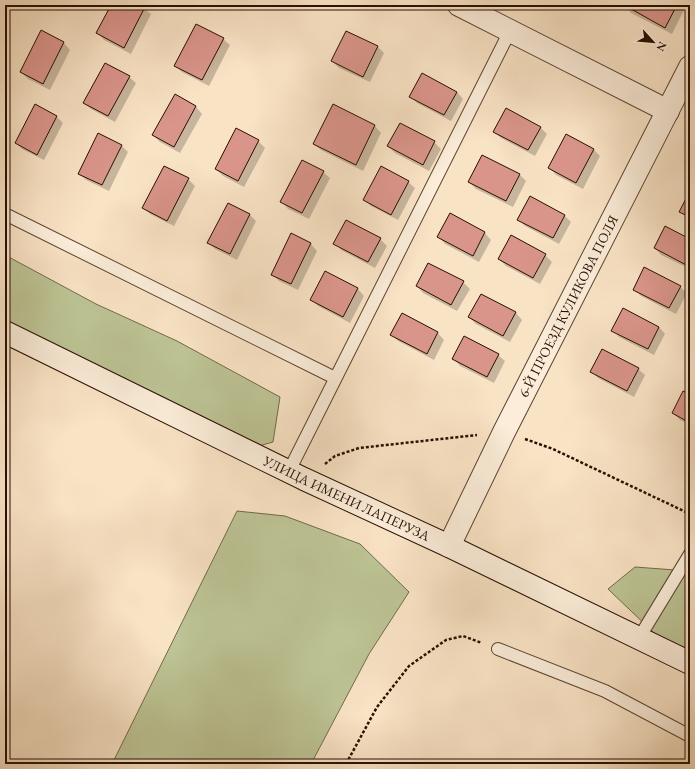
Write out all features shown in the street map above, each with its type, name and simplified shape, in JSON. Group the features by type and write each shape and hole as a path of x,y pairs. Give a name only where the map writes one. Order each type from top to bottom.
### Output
{"street":[{"path":"459,5 668,111"},
{"name":"6-Й ПРОЕЗД КУЛИКОВА ПОЛЯ","path":"449,546 504,432 690,68"},
{"name":"УЛИЦА ИМЕНИ ЛАПЕРУЗА","path":"5,332 288,471 449,546 690,663"}],"lane":[{"path":"288,471 510,31"},
{"path":"5,214 335,378"},
{"path":"640,638 690,554"},
{"path":"498,649 605,691 690,736"}],"path":[{"path":"346,764 377,707 409,666 446,640 462,636 498,649"}],"green space":[{"path":"5,255 96,304 177,341 280,397 273,442 252,448 5,327"},
{"path":"237,511 285,516 360,544 409,592 369,654 311,764 112,764"},
{"path":"635,567 675,570 690,577 690,659 675,653 608,589"}],"building":[{"path":"111,5 141,5 145,7 124,48 96,33"},
{"path":"624,5 677,5 665,28"},
{"path":"196,24 224,38 202,80 174,66"},
{"path":"41,30 64,42 43,84 20,72"},
{"path":"346,31 378,46 363,77 331,61"},
{"path":"105,63 130,76 108,116 83,103"},
{"path":"422,73 457,92 444,115 409,97"},
{"path":"175,94 196,106 174,147 152,135"},
{"path":"35,104 57,116 37,155 15,143"},
{"path":"333,104 375,125 356,165 313,144"},
{"path":"506,108 541,127 528,150 493,132"},
{"path":"400,123 435,141 423,165 387,146"},
{"path":"236,128 259,140 238,181 215,169"},
{"path":"98,133 122,145 102,185 78,174"},
{"path":"566,134 594,149 576,183 548,168"},
{"path":"482,155 520,174 506,201 468,182"},
{"path":"302,160 324,171 302,213 280,202"},
{"path":"164,166 189,178 167,221 142,208"},
{"path":"381,166 409,181 391,215 363,200"},
{"path":"690,191 690,217 679,212"},
{"path":"530,196 565,215 553,238 517,220"},
{"path":"228,203 250,214 230,254 207,243"},
{"path":"450,213 485,232 473,256 437,237"},
{"path":"346,220 381,238 368,262 333,244"},
{"path":"665,226 690,239 690,267 654,248"},
{"path":"291,233 311,243 291,284 271,275"},
{"path":"511,235 546,254 533,278 498,259"},
{"path":"428,263 464,281 451,305 416,286"},
{"path":"644,267 681,286 669,308 633,290"},
{"path":"325,271 358,288 343,317 310,300"},
{"path":"481,294 516,312 503,336 468,317"},
{"path":"623,308 659,327 648,349 611,331"},
{"path":"402,313 438,332 427,354 390,335"},
{"path":"464,336 499,354 487,377 452,359"},
{"path":"602,349 639,368 627,391 590,372"},
{"path":"683,391 690,394 690,423 672,413"}]}
